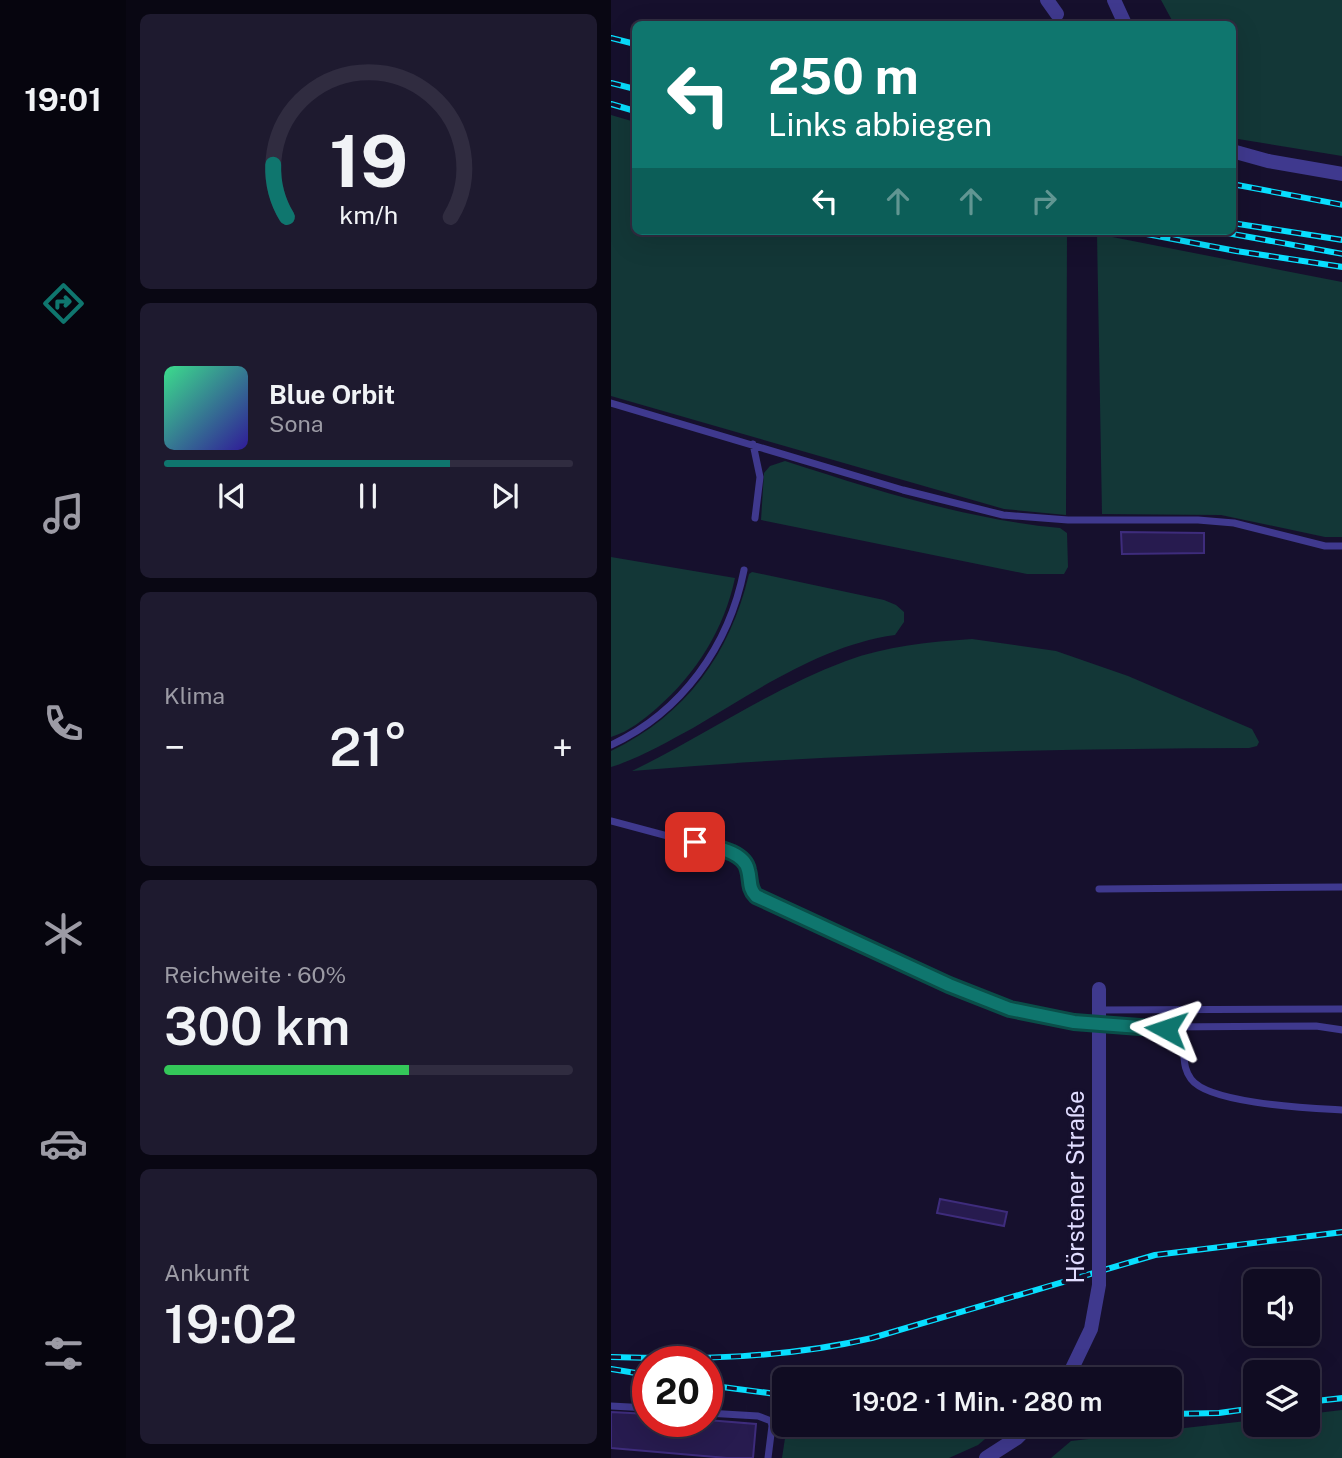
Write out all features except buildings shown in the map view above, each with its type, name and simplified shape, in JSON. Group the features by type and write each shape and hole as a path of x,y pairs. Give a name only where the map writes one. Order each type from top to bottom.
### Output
{"street":[{"path":"1047,0 1057,13"},
{"path":"1114,0 1124,21"},
{"path":"1236,152 1268,161 1342,174"},
{"name":"Hörstener Straße","path":"1073,1367 1091,1329 1099,1285 1099,989"},
{"path":"986,1458 1017,1437"}],"lane":[{"path":"611,403 903,490 1003,515 1068,520 1198,520 1234,523 1325,546 1342,546"},
{"path":"753,444 760,477 755,518"},
{"path":"611,745 653,720 699,674 723,637 739,594 744,570"},
{"path":"611,821 735,854 747,865 751,891 756,896 1010,1009 1058,1020 1117,1026 1316,1027 1342,1030"},
{"path":"1099,889 1342,887"},
{"path":"1099,1010 1342,1009"},
{"path":"1157,1027 1176,1034 1184,1049 1188,1076 1196,1086 1258,1102 1342,1110"},
{"path":"611,1406 632,1407"},
{"path":"723,1414 758,1416 771,1421 768,1458"}],"green space":[{"path":"1161,0 1342,0 1342,156 1236,139 1236,21 1172,21"},
{"path":"611,115 632,121 632,235 1067,235 1066,515 1004,509 611,396"},
{"path":"1097,235 1342,282 1342,537 1325,537 1221,515 1102,514"},
{"path":"785,461 887,493 955,510 1060,528 1067,533 1068,567 1064,574 1027,574 761,520 764,473 770,466"},
{"path":"611,557 735,578 716,632 685,680 641,721 611,737"},
{"path":"752,572 884,600 904,612 904,622 895,635 841,649 790,671 693,728 611,767 611,751 662,719 701,679 730,630"},
{"path":"972,639 1056,651 1128,676 1252,729 1259,742 1257,746 1249,748 940,753 632,771 791,685 846,661 892,648"},
{"path":"1343,1410 1342,1458 1051,1458 1071,1441 1106,1437 1182,1437 1182,1428 1243,1421 1243,1437 1320,1437 1320,1413"},
{"path":"785,1437 987,1437 978,1445 949,1458 782,1458"}],"railway":[{"path":"611,38 632,43"},
{"path":"611,83 632,88"},
{"path":"611,104 632,110"},
{"path":"1236,185 1343,205"},
{"path":"1236,224 1343,240"},
{"path":"1152,235 1343,267"},
{"path":"1236,235 1343,254"},
{"path":"611,1357 742,1356 840,1345 1155,1255 1343,1232"},
{"path":"611,1369 632,1372"},
{"path":"723,1387 772,1393"},
{"path":"1320,1401 1343,1398"},
{"path":"1182,1414 1243,1410"}],"route":[{"path":"695,842 735,854 742,859 748,868 751,891 756,896 970,994 1010,1009 1058,1020 1166,1029"}]}
